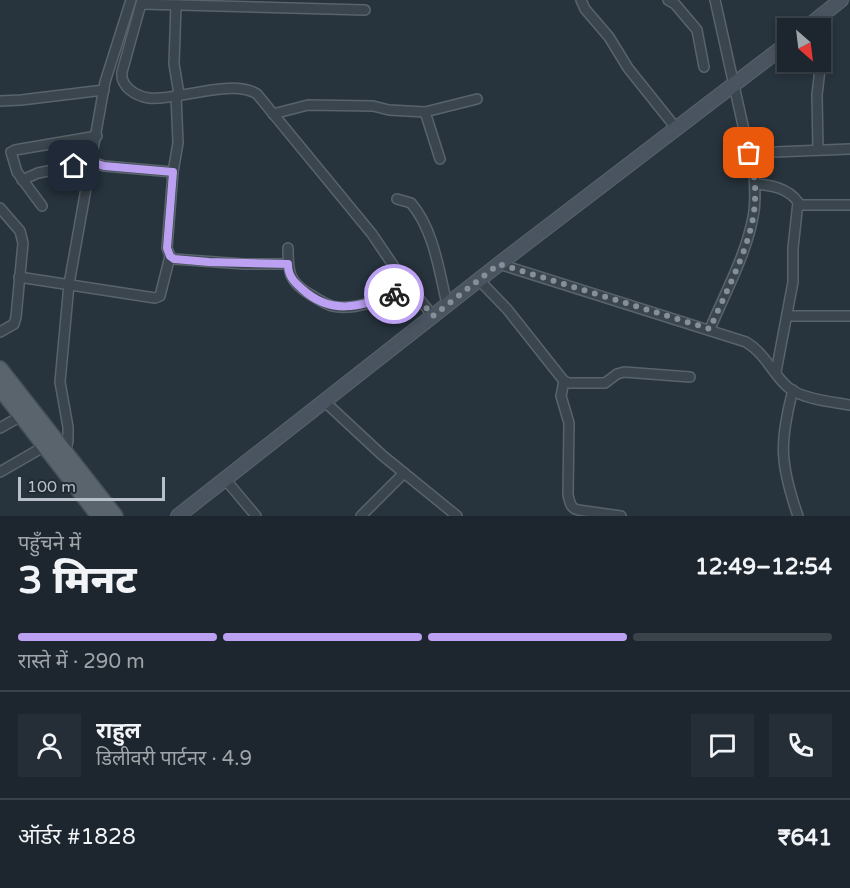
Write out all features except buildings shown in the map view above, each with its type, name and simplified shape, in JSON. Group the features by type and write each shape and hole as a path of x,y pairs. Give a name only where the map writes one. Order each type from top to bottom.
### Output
{"main road":[{"path":"818,18 841,0"},
{"path":"178,516 447,304 777,51"},
{"path":"0,369 63,459 99,516"},
{"path":"0,388 45,446 63,459 115,516"}],"street":[{"path":"63,459 68,441 68,428 60,382 74,284 97,136 130,0"},
{"path":"581,0 585,9 609,37 628,68 676,128"},
{"path":"668,0 675,4 697,30 704,67"},
{"path":"710,329 746,244 753,217 755,184 715,0"},
{"path":"111,85 122,72 142,2 365,10"},
{"path":"19,277 158,298 161,294 170,256 167,248 173,172 178,143 174,64 176,5"},
{"path":"818,150 817,95 820,72"},
{"path":"0,101 111,85 126,87 147,98 203,91 245,90 257,94 372,234 433,316"},
{"path":"273,114 308,105 373,106 389,110 425,112 477,99"},
{"path":"425,112 440,159"},
{"path":"42,206 22,180 11,158 11,153 15,150 97,136"},
{"path":"749,153 850,149"},
{"path":"22,180 38,173 94,163 173,172"},
{"path":"755,184 778,187 794,197 798,205 793,248 793,282 776,372"},
{"path":"397,200 411,203 422,219 434,250 447,304"},
{"path":"798,205 850,205"},
{"path":"0,208 20,231 22,237 14,324 0,332"},
{"path":"288,248 290,275 303,290 332,306 347,307 369,303 410,288"},
{"path":"170,256 174,259 209,262 288,264"},
{"path":"499,264 710,329 754,346 793,390 806,396 850,405"},
{"path":"479,280 507,309 564,381 605,383 624,372 690,377"},
{"path":"787,316 850,316"},
{"path":"564,381 561,396 569,423 568,495 570,504 573,509 621,516"},
{"path":"793,390 784,423 783,465 798,516"},
{"path":"324,401 404,473 457,516"},
{"path":"0,428 21,416"},
{"path":"0,472 45,446"},
{"path":"361,516 404,473"},
{"path":"225,479 256,516"}],"way so far":[{"path":"394,294 410,288 433,316 499,264 710,329 746,244 753,217 756,198 749,153"}],"route":[{"path":"74,166 92,162 104,166 173,172 167,248 174,259 244,264 288,264 290,275 303,290 332,306 347,307 369,303 394,294"}]}
